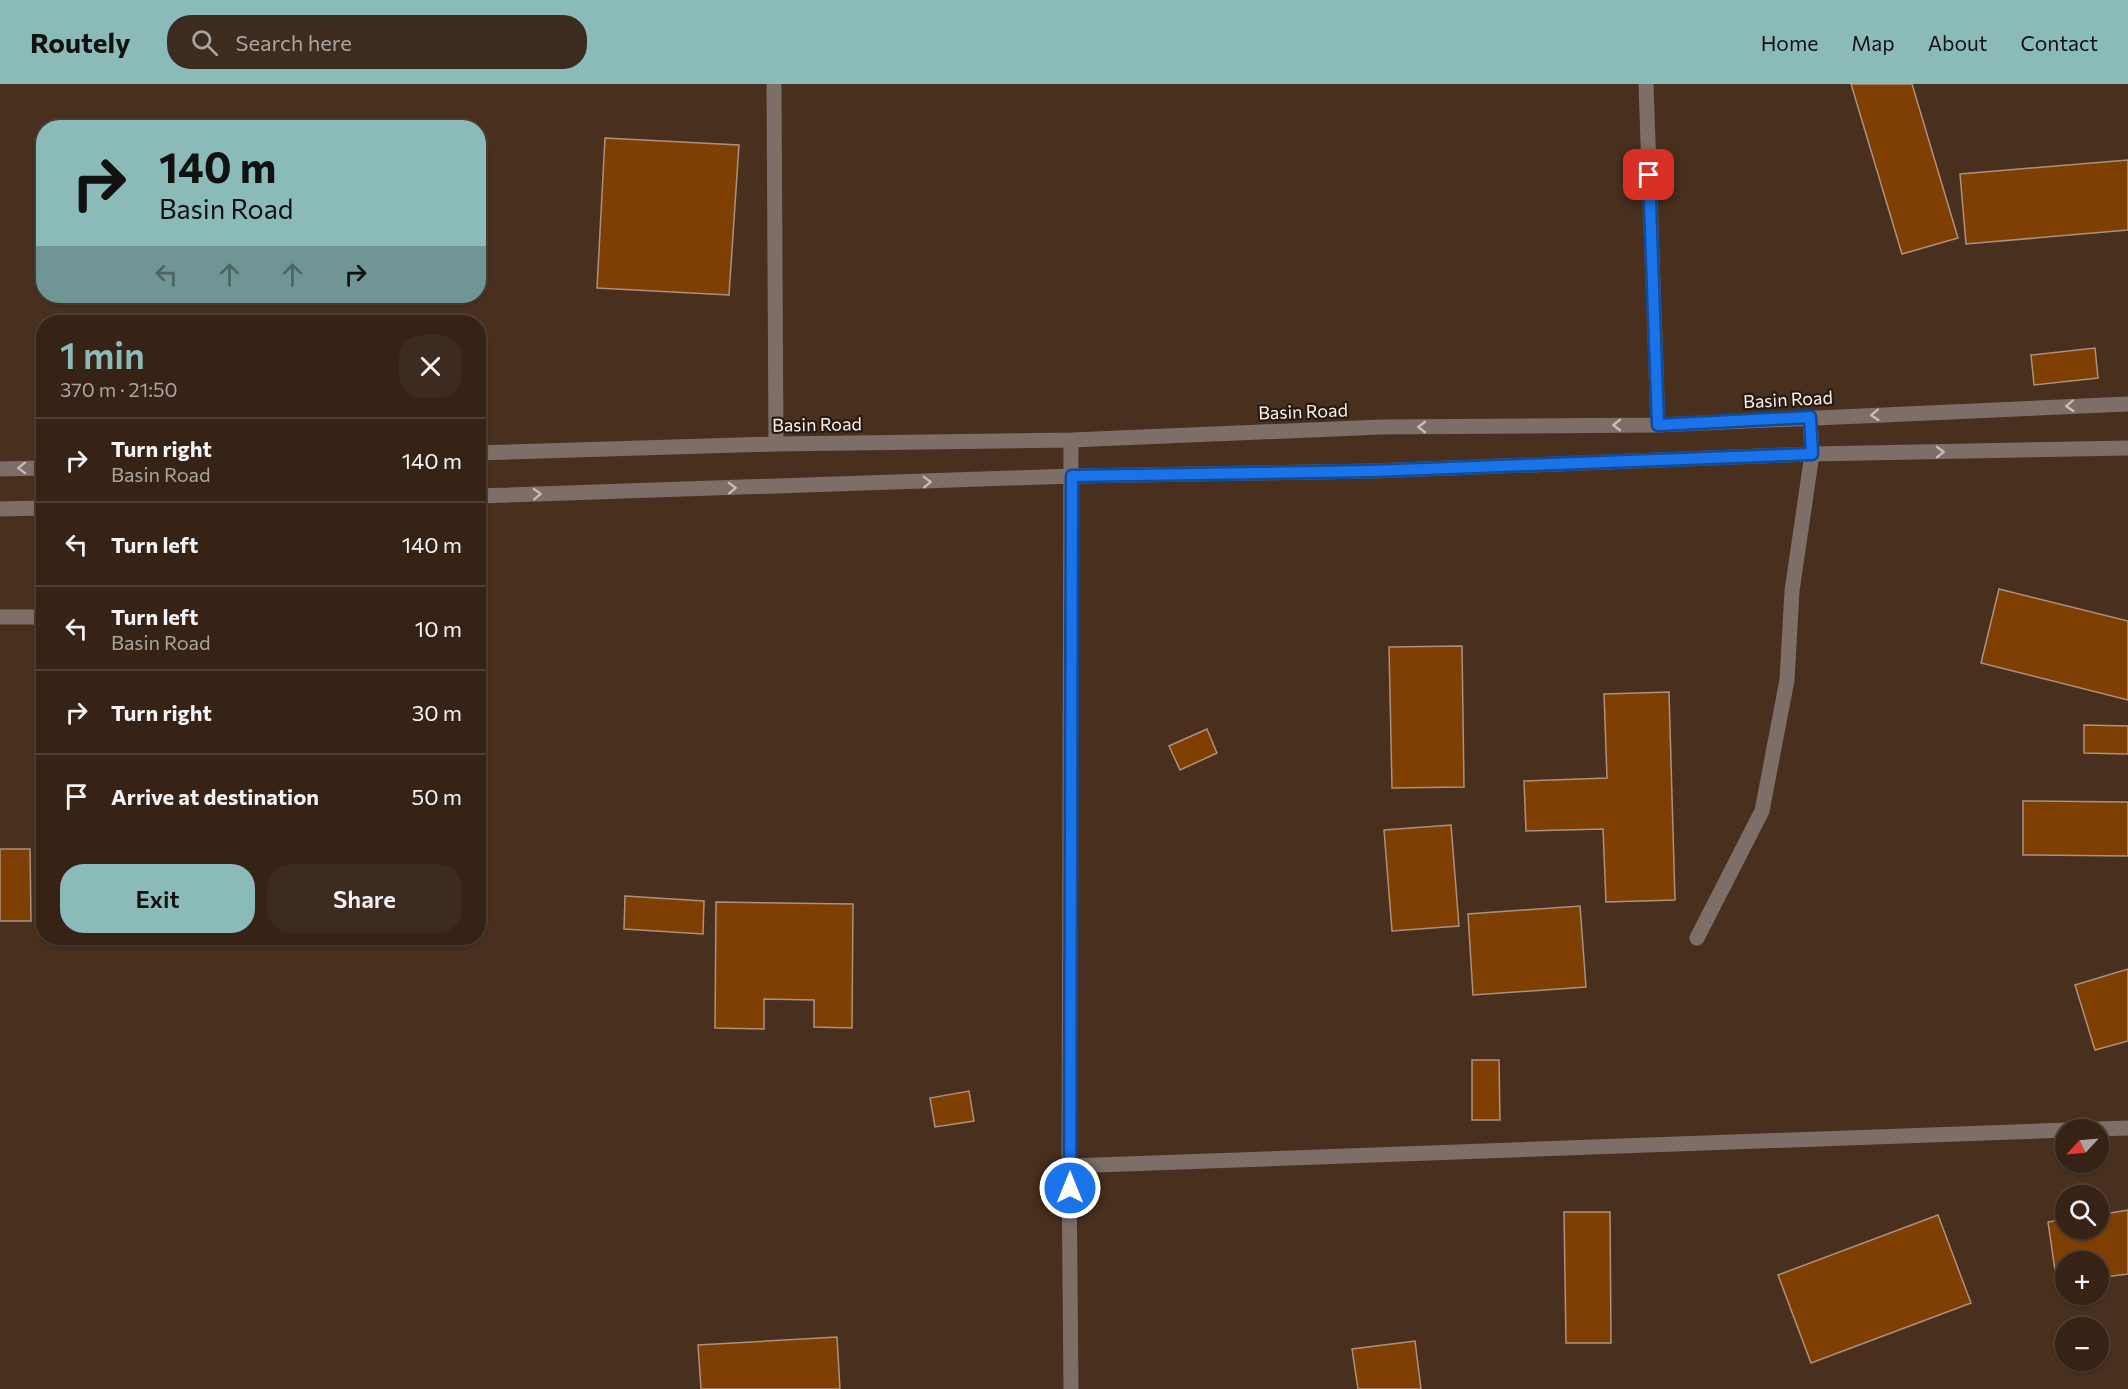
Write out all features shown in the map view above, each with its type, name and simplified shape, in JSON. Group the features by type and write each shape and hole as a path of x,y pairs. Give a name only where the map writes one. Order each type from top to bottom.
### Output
{"street":[{"path":"774,84 776,444"},
{"path":"1646,84 1658,425"},
{"name":"Basin Road","path":"486,453 776,444 1071,440 1381,427 1658,425 2128,404"},
{"path":"1697,938 1762,811 1787,680 1792,591 1812,454 1810,417"},
{"path":"1071,440 1071,1389"},
{"path":"486,496 1072,476 1372,471 1812,454 2128,448"},
{"path":"0,469 36,468"},
{"path":"0,509 36,508"},
{"path":"0,617 36,617"},
{"path":"2109,1129 2128,1128"},
{"path":"1070,1166 2055,1130"}],"building":[{"path":"1851,84 1912,84 1958,238 1902,254"},
{"path":"605,138 739,145 729,295 597,288"},
{"path":"2128,160 2128,230 1966,244 1960,174"},
{"path":"2095,348 2098,378 2034,385 2031,355"},
{"path":"1999,589 2128,621 2128,700 1981,663"},
{"path":"1462,646 1464,787 1392,788 1389,647"},
{"path":"1669,692 1675,900 1606,902 1603,829 1526,831 1524,781 1607,778 1604,694"},
{"path":"2084,725 2128,726 2128,754 2084,753"},
{"path":"1207,729 1217,753 1180,770 1169,746"},
{"path":"2023,801 2128,802 2128,856 2023,855"},
{"path":"1451,825 1459,926 1392,931 1384,830"},
{"path":"0,849 30,849 31,921 0,921"},
{"path":"625,896 704,901 703,934 624,929"},
{"path":"716,902 853,904 852,1028 814,1027 814,1000 764,999 764,1029 715,1028"},
{"path":"1580,906 1586,987 1473,995 1468,914"},
{"path":"2128,969 2128,1041 2095,1050 2075,985"},
{"path":"1472,1060 1499,1060 1500,1120 1472,1120"},
{"path":"969,1091 974,1121 935,1127 930,1098"},
{"path":"2128,1210 2128,1274 2109,1277 2109,1251 2055,1251 2055,1270 2048,1222 2055,1221 2055,1239 2109,1239 2109,1213"},
{"path":"1564,1212 1610,1212 1611,1343 1566,1343"},
{"path":"1938,1215 1971,1303 1811,1363 1778,1275"},
{"path":"837,1337 840,1389 701,1389 698,1345"},
{"path":"1415,1341 1421,1389 1358,1389 1352,1349"}],"route":[{"path":"1070,1188 1072,476 1372,471 1812,454 1810,417 1658,425 1649,175"}]}
